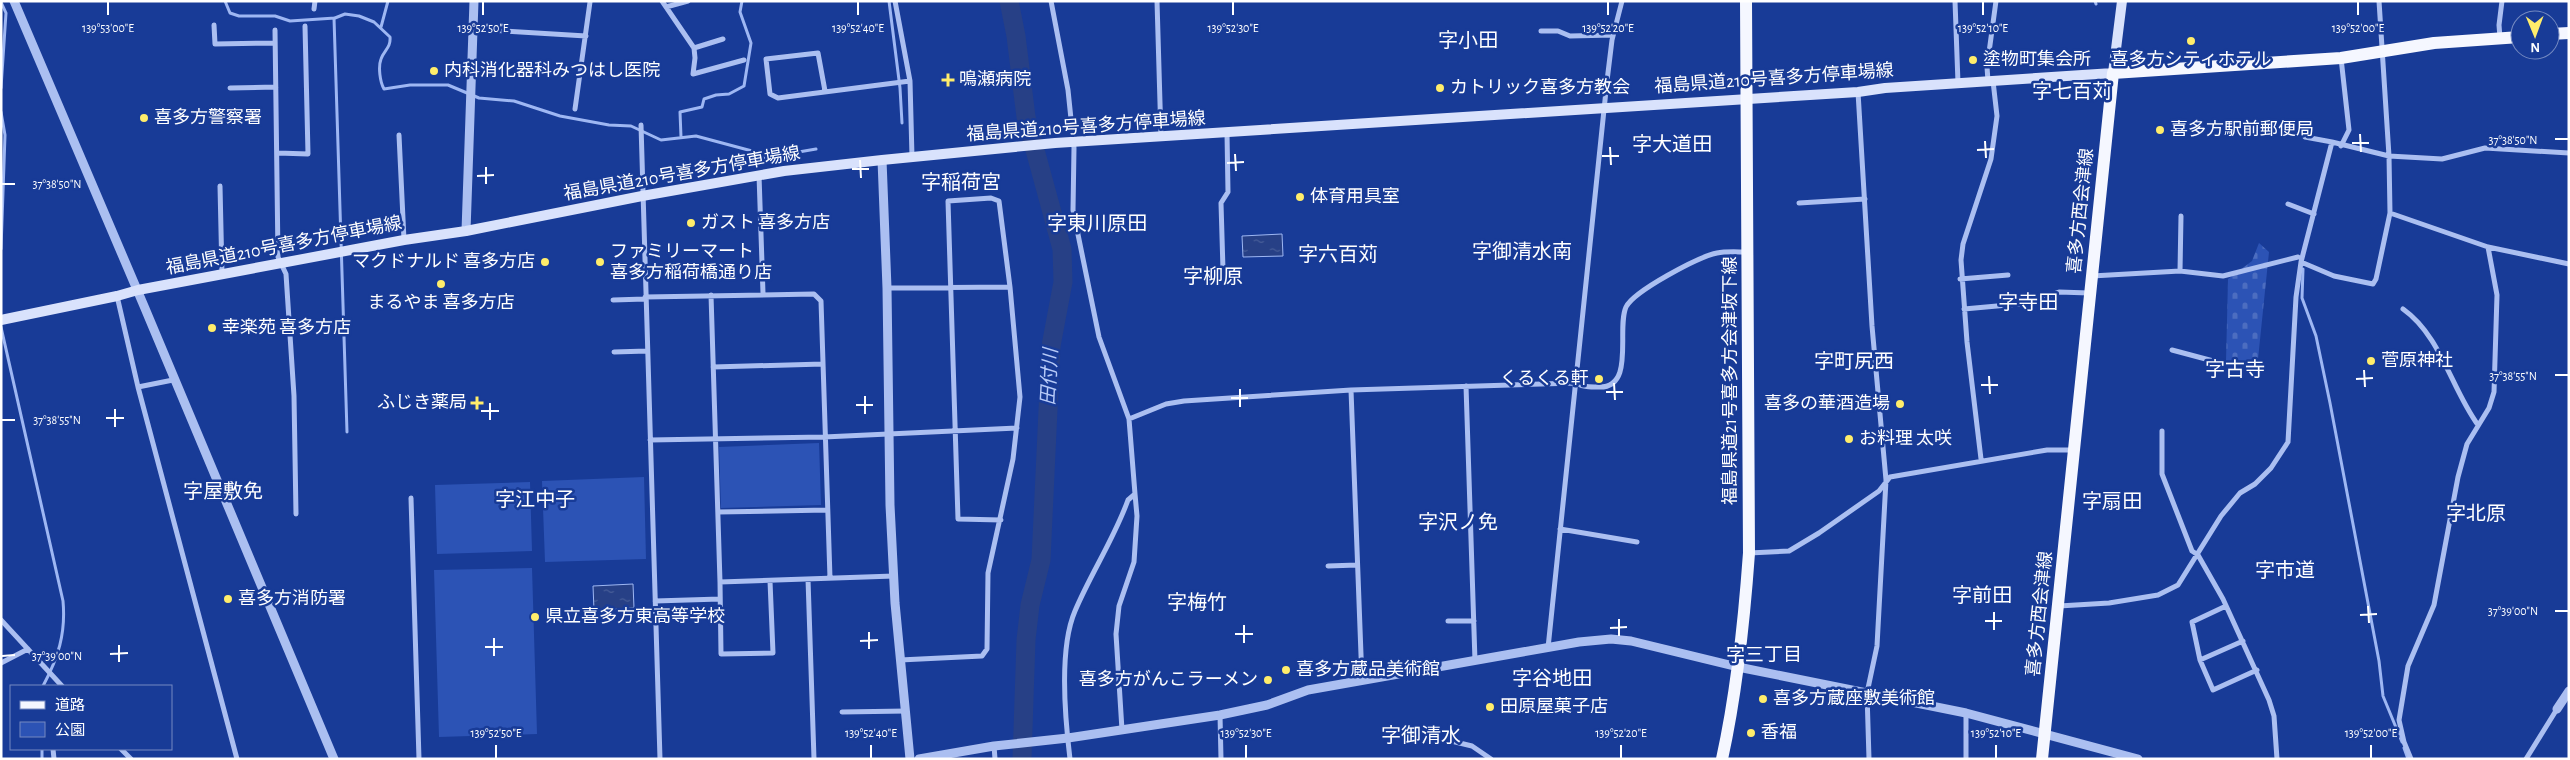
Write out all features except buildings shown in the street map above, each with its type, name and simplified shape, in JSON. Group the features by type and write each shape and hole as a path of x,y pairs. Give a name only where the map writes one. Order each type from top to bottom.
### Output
{"main road":[{"name":"福島県道21号喜多方会津坂下線","path":"1722,759 1734,706 1749,553 1746,1"},
{"path":"2122,1 2113,73 2341,58 2434,43 2510,38"},
{"name":"福島県道210号喜多方停車場線","path":"1,320 138,290 404,240 466,231 642,196 759,176 882,160 1055,144 1858,92 1958,82 2113,73"},
{"name":"喜多方西会津線","path":"2042,759 2113,73"}],"street":[{"path":"14,1 84,169 138,290 173,380 334,759"},
{"path":"314,9 315,1"},
{"path":"466,231 474,1"},
{"path":"662,1 694,48 693,74 744,60"},
{"path":"666,8 688,1"},
{"path":"895,1 910,81 912,157"},
{"path":"1051,1 1068,90 1073,143 1072,202 1075,220 1099,337 1129,419 1137,516 1134,562 1119,606 1116,628 1122,730"},
{"path":"1157,1 1161,138"},
{"path":"1548,648 1604,107 1613,35 1622,1"},
{"path":"1955,1 1958,82"},
{"path":"1981,460 1960,279 1963,244 1991,159 1997,116 1987,67 1996,1"},
{"path":"2092,276 2180,271 2227,276 2300,260 2334,276 2374,284 2390,213 2389,156 2380,1"},
{"path":"2500,38 2499,25 2502,1"},
{"path":"576,109 590,2"},
{"path":"214,25 215,44 274,43"},
{"path":"278,153 308,154 305,26"},
{"path":"473,28 586,36"},
{"path":"275,30 278,257 286,274 294,396 296,514"},
{"path":"1541,31 1558,32 1570,36 1613,35"},
{"path":"694,48 723,39"},
{"path":"825,92 821,58 818,53 766,59 770,94 778,98 825,92 910,81"},
{"path":"2341,58 2349,130 2341,146"},
{"path":"230,88 276,87"},
{"path":"1858,92 1873,334 1886,480 1877,646 1867,693 1869,759"},
{"path":"641,125 660,759"},
{"path":"2305,132 2305,137 2389,156 2442,159 2485,148 2569,153"},
{"path":"1223,270 1221,203 1228,192 1227,133"},
{"path":"399,135 404,240"},
{"path":"2058,606 2109,603 2158,595 2178,585 2221,516 2240,493 2255,484 2270,468 2288,442 2296,297 2300,260 2332,142"},
{"path":"882,160 887,288 888,433 894,576 910,759"},
{"path":"759,176 763,293"},
{"path":"220,186 222,275"},
{"path":"900,660 982,656 987,648 988,573 1001,520 1017,428 1020,390 999,201 991,198 948,201 958,519 1001,520"},
{"path":"1799,203 1865,199"},
{"path":"2288,204 2314,214"},
{"path":"2390,213 2488,247 2569,264"},
{"path":"2180,271 2181,216"},
{"path":"2411,759 2404,742 2399,720 2408,666 2434,605 2463,457 2471,436 2491,403 2494,392 2497,295 2488,247"},
{"path":"1129,419 1166,404 1351,390 1576,383 1582,386 1606,388 1616,382 1621,366 1626,307 1647,288 1687,264 1722,252 1748,252"},
{"path":"1960,279 2008,275"},
{"path":"887,288 1010,287"},
{"path":"1964,310 2030,303 2059,292 2090,293"},
{"path":"613,300 763,293 814,294 822,301 824,437 830,578"},
{"path":"711,295 721,654 773,653 770,581"},
{"path":"117,296 138,387 237,759"},
{"path":"2403,309 2416,319 2430,336 2460,398 2478,425"},
{"path":"2172,350 2217,362"},
{"path":"614,352 647,351"},
{"path":"713,367 823,364"},
{"path":"138,387 173,380"},
{"path":"1466,386 1475,660"},
{"path":"1351,390 1362,681"},
{"path":"650,440 824,437 1017,428"},
{"path":"2162,431 2162,474 2192,550 2198,555 2226,606 2257,670 2273,711 2277,759"},
{"path":"1749,553 1785,553 1879,491 1886,480 1897,475 2047,450 2064,448 2074,450"},
{"path":"1070,759 1066,657 1074,612 1128,500 1135,494"},
{"path":"410,498 418,759"},
{"path":"718,512 827,510"},
{"path":"1560,529 1637,542"},
{"path":"1328,566 1358,566"},
{"path":"720,582 894,576"},
{"path":"808,579 814,759"},
{"path":"655,602 720,599"},
{"path":"2226,606 2192,622 2200,660 2213,690 2257,670"},
{"path":"1,620 61,685"},
{"path":"1448,621 1474,621"},
{"path":"920,759 994,746 1068,738 1220,715 1267,706 1308,690 1475,660 1611,639 1738,668 1966,713 2138,759"},
{"path":"2200,660 2243,641"},
{"path":"1,664 28,649"},
{"path":"2526,759 2569,691"},
{"path":"842,712 906,711"},
{"path":"1966,713 1966,759"},
{"path":"1220,715 1221,759"},
{"path":"1447,740 1472,746 1491,759"},
{"path":"994,746 996,759"},
{"path":"122,750 131,759"}],"green space":[{"path":"2259,243 2269,252 2257,369 2226,362 2228,279 2252,261"},
{"path":"819,443 821,505 721,508 719,447"},
{"path":"644,477 646,559 545,562 542,481"},
{"path":"530,482 532,551 437,554 435,485"},
{"path":"532,568 537,734 439,737 434,570"}],"water":[{"path":"1282,234 1283,256 1243,257 1242,236"},
{"path":"633,584 634,608 594,610 593,586"}],"waterway":[{"path":"225,1 230,13 239,16 275,16 290,21 335,18 345,14 359,16 374,22 390,37 389,44 380,62 381,79 384,89 410,85 448,85 479,98 514,101 560,116 609,125 631,126 661,140 696,136 752,151 764,158 816,149"},
{"path":"381,27 388,1"},
{"path":"681,137 680,112 702,107 704,99 716,95 729,94 744,86 751,43 740,12 742,1"},
{"path":"889,1 900,88 902,123"},
{"name":"田付川","path":"1009,1 1016,36 1026,117 1062,249 1063,282 1051,346 1041,560 1030,605 1026,640 1022,759"},
{"path":"1,2 6,13 1,88"},
{"path":"334,18 347,432"},
{"path":"1,112 5,135 1,249"},
{"path":"2303,269 2302,298 2316,336 2330,403 2379,661 2383,696 2402,742"},
{"path":"1,327 63,601 64,613 60,645 53,666 44,685"},
{"path":"2404,748 2408,759"},
{"path":"42,750 42,759"}],"place":[{"name":"喜多方シティホテル","path":"2191,41"},
{"name":"塗物町集会所","path":"1973,60"},
{"name":"内科消化器科みつはし医院","path":"434,71"},
{"name":"鳴瀬病院","path":"948,80"},
{"name":"カトリック喜多方教会","path":"1440,88"},
{"name":"喜多方警察署","path":"144,118"},
{"name":"喜多方駅前郵便局","path":"2160,130"},
{"name":"体育用具室","path":"1300,197"},
{"name":"ガスト 喜多方店","path":"691,223"},
{"name":"マクドナルド 喜多方店","path":"545,262"},
{"name":"ファミリーマート 喜多方稲荷橋通り店","path":"600,262"},
{"name":"まるやま 喜多方店","path":"441,284"},
{"name":"幸楽苑 喜多方店","path":"212,328"},
{"name":"菅原神社","path":"2371,361"},
{"name":"くるくる軒","path":"1599,379"},
{"name":"ふじき薬局","path":"477,403"},
{"name":"喜多の華酒造場","path":"1900,404"},
{"name":"お料理 太咲","path":"1849,439"},
{"name":"喜多方消防署","path":"228,599"},
{"name":"県立喜多方東高等学校","path":"535,617"},
{"name":"喜多方蔵品美術館","path":"1286,670"},
{"name":"喜多方がんこラーメン","path":"1268,680"},
{"name":"喜多方蔵座敷美術館","path":"1763,699"},
{"name":"田原屋菓子店","path":"1490,707"},
{"name":"香福","path":"1751,733"}],"district":[{"name":"字小田","path":"1468,41"},
{"name":"字七百苅","path":"2072,92"},
{"name":"字大道田","path":"1672,145"},
{"name":"字稲荷宮","path":"961,183"},
{"name":"字東川原田","path":"1097,224"},
{"name":"字御清水南","path":"1522,252"},
{"name":"字六百苅","path":"1338,255"},
{"name":"字柳原","path":"1213,277"},
{"name":"字寺田","path":"2028,303"},
{"name":"字町尻西","path":"1854,362"},
{"name":"字古寺","path":"2235,370"},
{"name":"字屋敷免","path":"223,492"},
{"name":"字江中子","path":"535,500"},
{"name":"字扇田","path":"2112,502"},
{"name":"字北原","path":"2476,514"},
{"name":"字沢ノ免","path":"1458,523"},
{"name":"字市道","path":"2285,571"},
{"name":"字前田","path":"1982,596"},
{"name":"字梅竹","path":"1197,603"},
{"name":"字三丁目","path":"1764,655"},
{"name":"字谷地田","path":"1552,679"},
{"name":"字御清水","path":"1421,736"}]}
